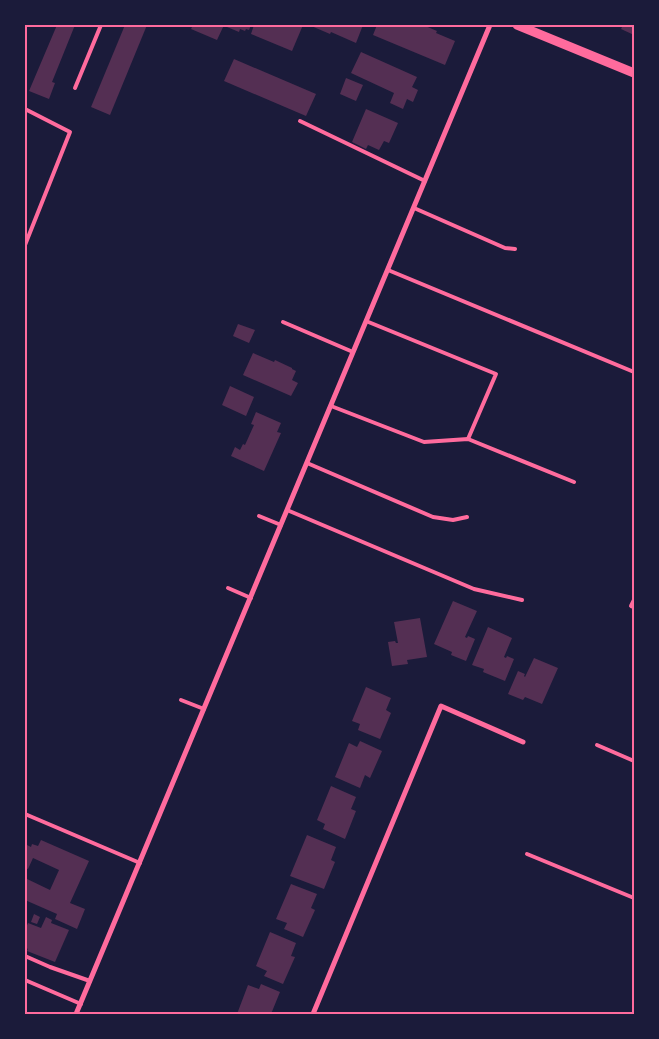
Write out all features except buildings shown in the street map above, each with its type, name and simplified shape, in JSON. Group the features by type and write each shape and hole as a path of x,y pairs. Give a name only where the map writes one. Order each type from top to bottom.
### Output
{"street":[{"path":"76,1014 490,25"},
{"path":"517,25 634,73"},
{"path":"313,1014 441,706 523,742"}],"lane":[{"path":"75,88 101,25"},
{"path":"25,109 70,132 25,245"},
{"path":"300,121 425,181"},
{"path":"414,208 505,248 515,249"},
{"path":"388,270 634,372"},
{"path":"366,321 496,374 468,439"},
{"path":"284,322 353,352"},
{"path":"331,406 424,442 468,439 574,482"},
{"path":"307,463 433,516 453,520 467,517"},
{"path":"287,510 474,589 522,600"},
{"path":"259,516 281,525"},
{"path":"228,588 250,598"},
{"path":"634,600 631,606 634,607"},
{"path":"181,700 204,709"},
{"path":"597,745 634,761"},
{"path":"25,814 140,864"},
{"path":"527,854 634,898"},
{"path":"25,956 90,981"},
{"path":"25,980 81,1004"}]}
